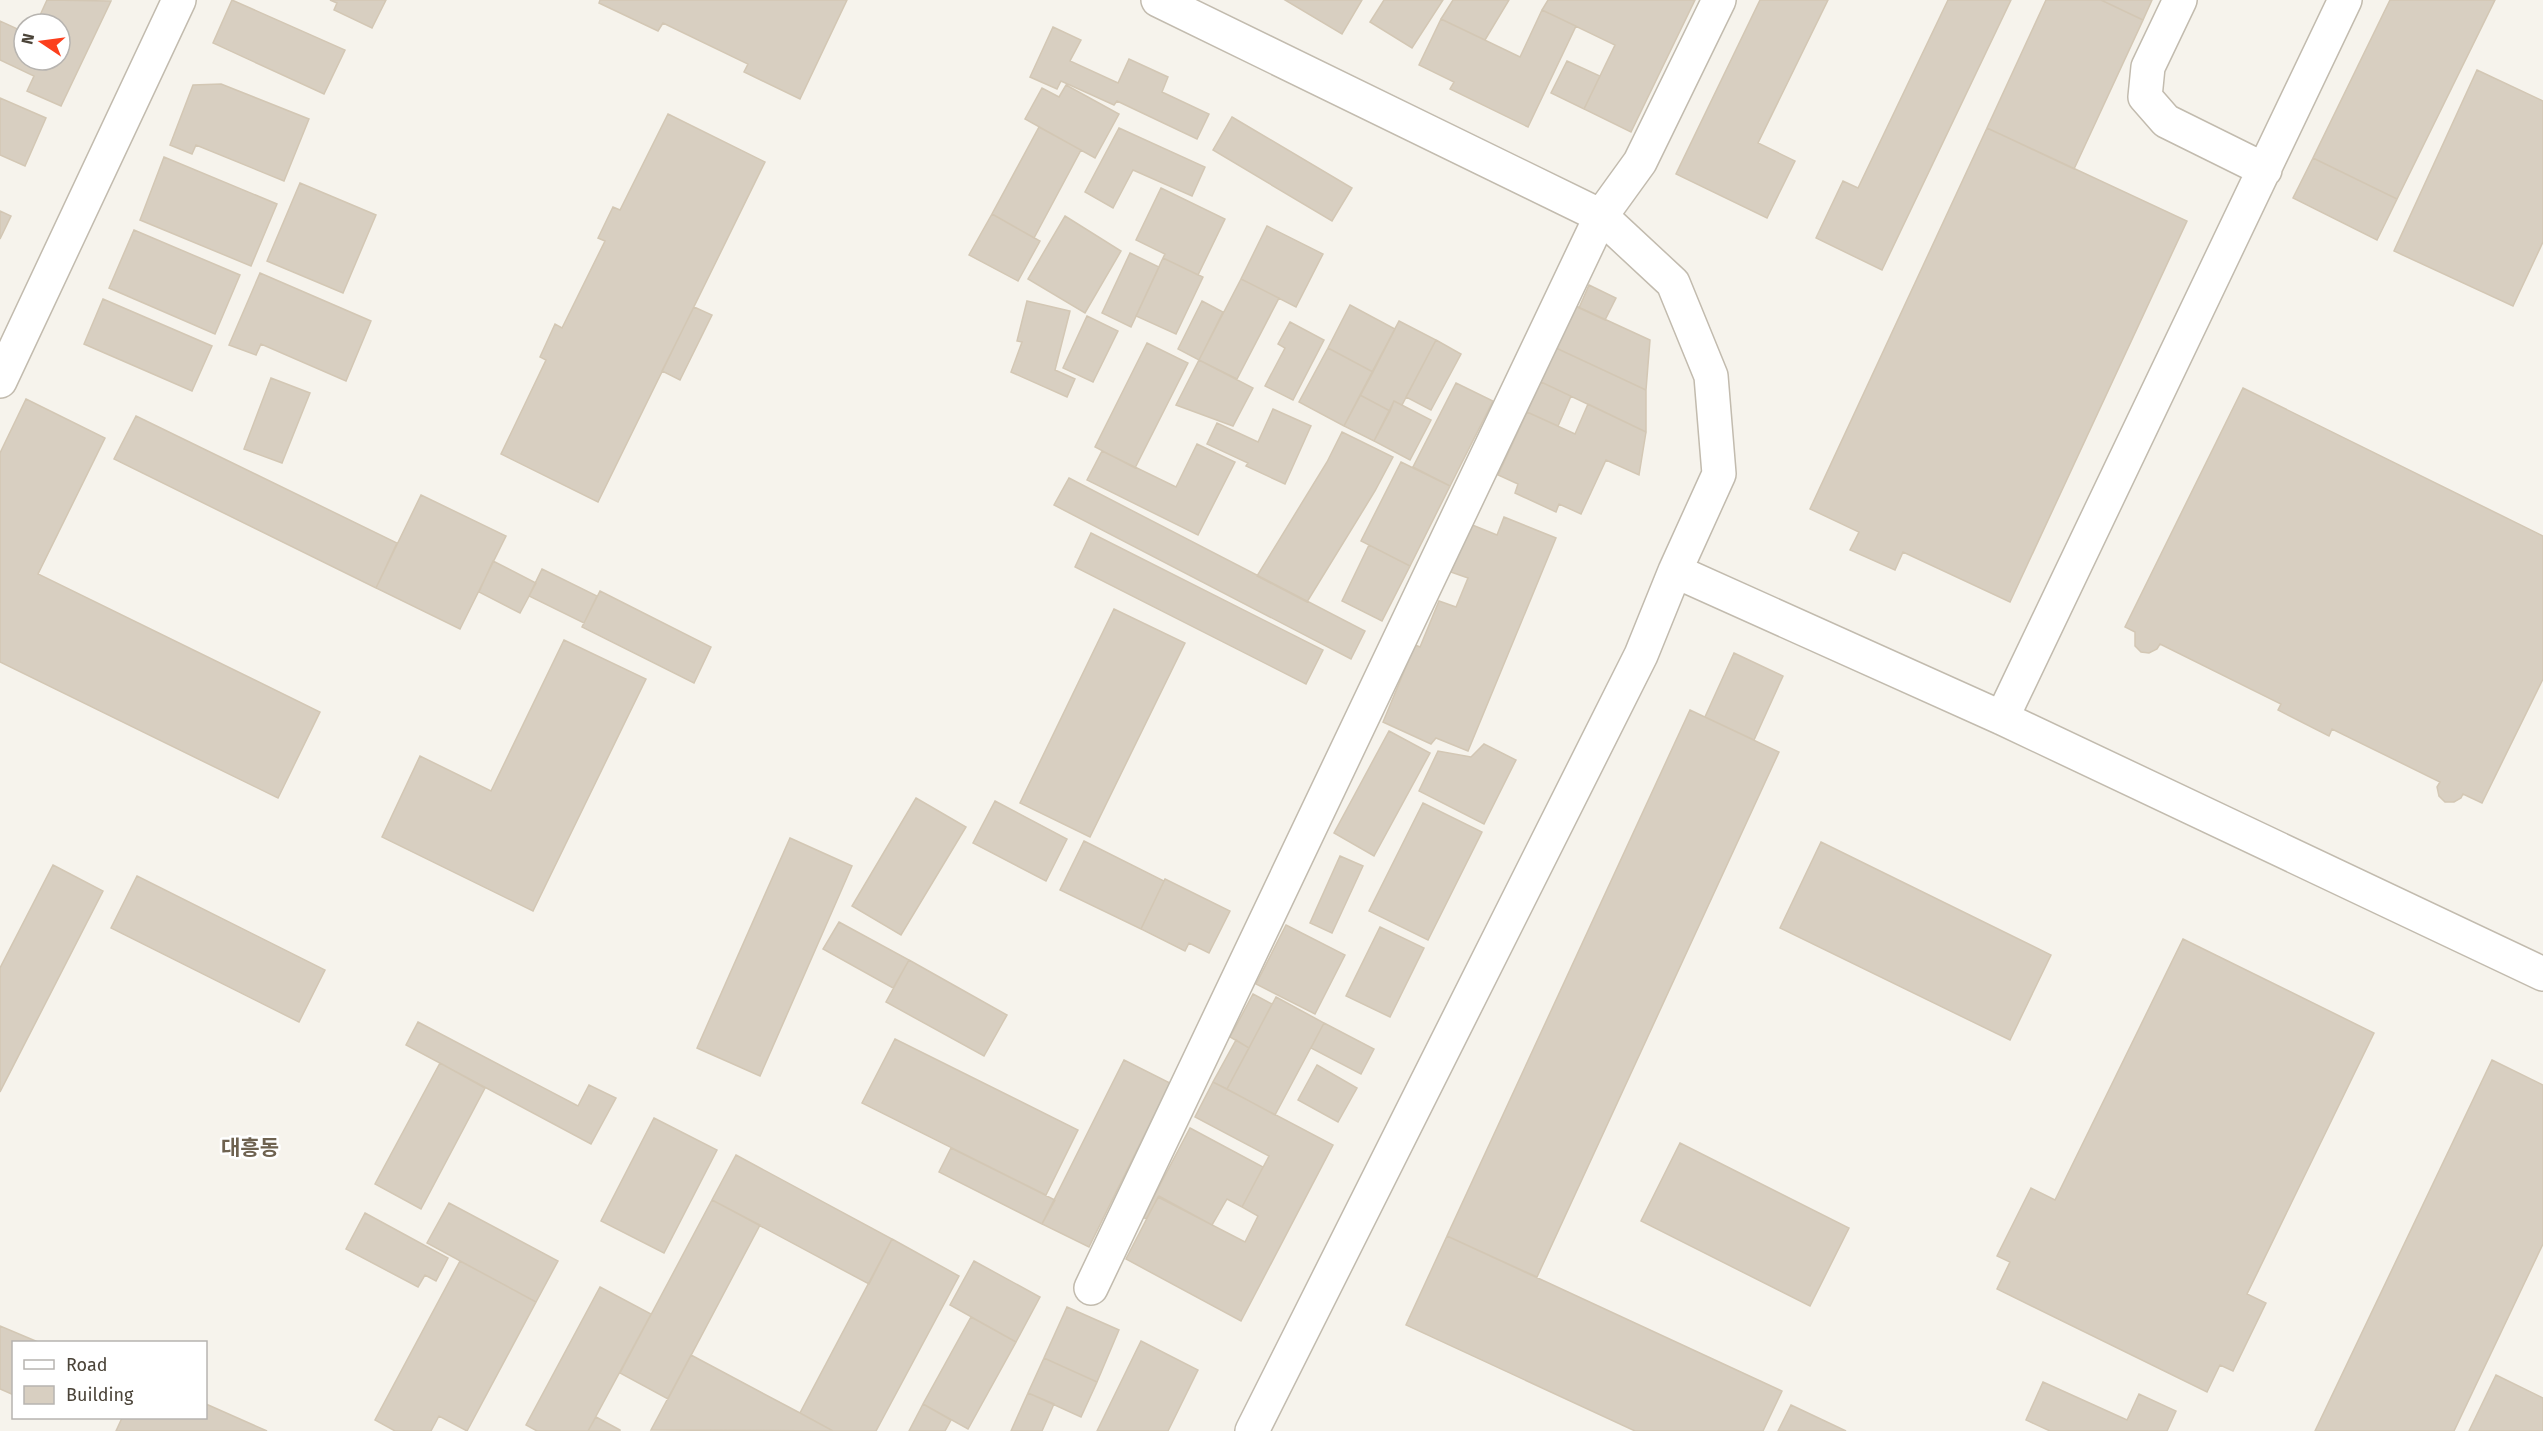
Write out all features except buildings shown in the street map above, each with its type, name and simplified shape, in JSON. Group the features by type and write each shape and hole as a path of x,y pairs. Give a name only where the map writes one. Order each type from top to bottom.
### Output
{"street":[{"path":"0,381 179,0"},
{"path":"1158,0 1601,216 1673,282 1711,376 1719,474 1675,571 1641,655 1252,1431"},
{"path":"1091,1288 1601,216 1640,162 1719,0"},
{"path":"2180,0 2148,67 2145,97 2166,121 2265,170"},
{"path":"2002,718 2345,0"},
{"path":"1675,571 2002,718 2543,974"}],"district":[{"name":"대흥동","path":"250,1148"}]}
